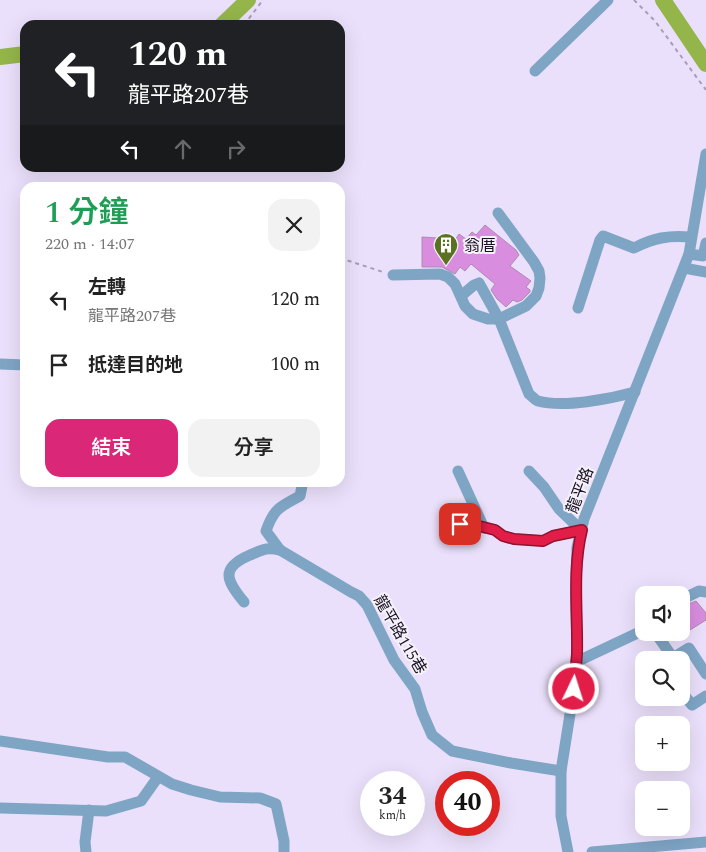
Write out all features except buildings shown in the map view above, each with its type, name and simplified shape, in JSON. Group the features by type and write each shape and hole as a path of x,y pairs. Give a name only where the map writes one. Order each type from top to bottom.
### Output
{"street":[{"path":"535,71 608,0"},
{"name":"龍平路","path":"568,852 561,816 561,770 574,689 576,662 577,547 589,506 689,254 690,237 706,154"},
{"path":"392,275 440,274 448,277 455,284 465,306 473,314 488,318 499,319 526,306 536,296 539,288 539,271 498,213"},
{"path":"578,308 600,240 603,236 634,248 649,240 677,236 690,237"},
{"path":"689,254 703,256 706,243"},
{"path":"684,268 706,272"},
{"path":"461,296 479,283 499,319 529,394 537,401 564,403 613,398 635,392"},
{"path":"0,364 20,365"},
{"path":"458,471 484,528"},
{"path":"529,471 544,487 560,510 582,530"},
{"path":"280,550 266,531 272,516 281,506 300,496 302,487"},
{"path":"460,524 471,524 495,530 503,536 514,539 543,541 553,536 582,530"},
{"path":"244,602 231,586 229,573 234,563 268,548 280,550"},
{"name":"龍平路115巷","path":"280,550 359,596 367,605 394,660 415,689 432,735 452,751 510,763 561,770"},
{"path":"690,596 699,591 706,592"},
{"path":"576,662 635,634"},
{"path":"684,651 689,648 706,674"},
{"path":"690,703 692,706 706,696"},
{"path":"0,741 125,758 172,784 220,797 260,798 276,804 284,841 284,852"},
{"path":"0,808 106,812 141,801 158,777"},
{"path":"86,852 85,842 89,810"},
{"path":"592,852 706,842"}],"path":[{"path":"248,20 263,0"},
{"path":"634,0 656,21 706,90"},
{"path":"345,260 392,275"}],"waterway":[{"path":"227,20 248,0"},
{"path":"663,0 706,64"},
{"path":"0,57 20,55"}],"place":[{"name":"翁厝","path":"446,266"}],"route":[{"path":"460,524 471,524 495,530 503,536 514,539 543,541 553,536 582,530 577,547 577,654 574,689"}]}
